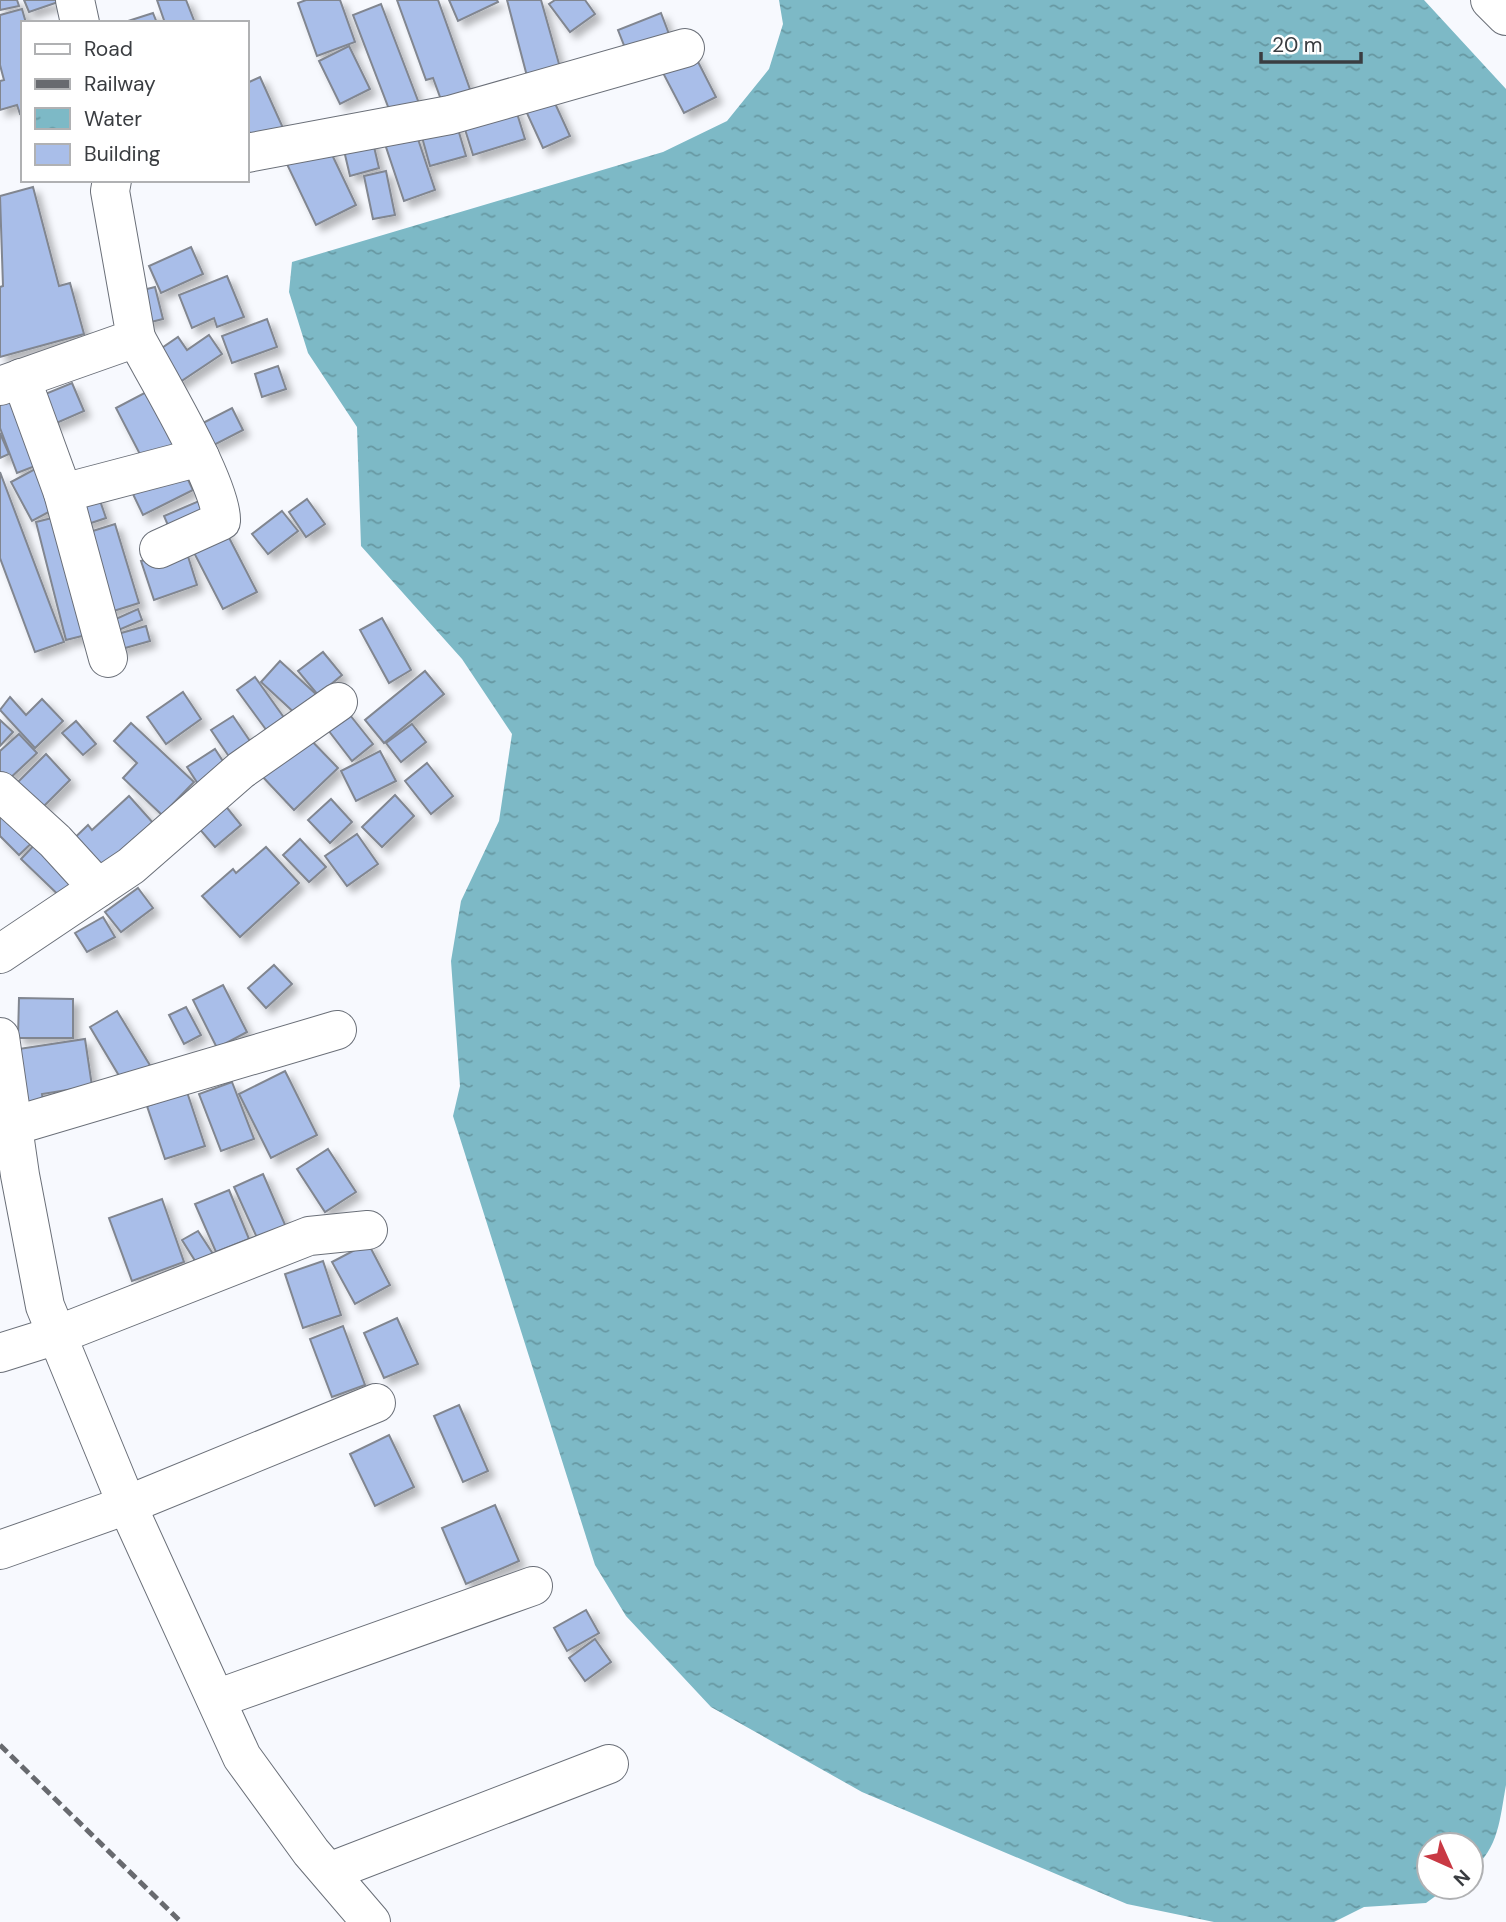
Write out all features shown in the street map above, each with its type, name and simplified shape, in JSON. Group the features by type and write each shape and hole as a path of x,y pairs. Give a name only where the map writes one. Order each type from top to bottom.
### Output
{"street":[{"path":"75,0 80,21"},
{"path":"1490,0 1506,16"},
{"path":"248,153 450,115 685,48"},
{"path":"110,182 136,338 200,457 221,511 220,521 159,549"},
{"path":"108,658 63,493 10,382 136,338"},
{"path":"63,493 200,457"},
{"path":"0,954 131,866 241,770 338,702"},
{"path":"0,791 55,841 98,888"},
{"path":"13,1126 337,1030"},
{"path":"0,1037 45,1306 127,1505 242,1757 329,1872 371,1922"},
{"path":"0,1353 57,1335 309,1236 368,1230"},
{"path":"0,1550 127,1505 376,1402"},
{"path":"216,1699 533,1586"},
{"path":"329,1872 609,1764"}],"water":[{"path":"779,0 1424,0 1506,89 1506,1785 1497,1832 1485,1856 1485,1831 1415,1831 1415,1901 1429,1901 1426,1903 1364,1907 1334,1922 1214,1922 1127,1904 862,1792 711,1707 626,1616 595,1565 453,1116 460,1086 451,961 461,901 499,821 512,734 462,659 361,546 357,427 308,353 289,292 292,262 663,152 727,121 769,69 783,24"}],"building":[{"path":"0,0 17,0 19,6 0,10"},
{"path":"24,0 64,0 29,12"},
{"path":"157,0 186,0 194,21 164,21"},
{"path":"306,0 340,0 355,42 317,56 298,3"},
{"path":"397,0 438,0 472,95 443,105 433,78 426,80"},
{"path":"449,0 497,0 498,2 458,21"},
{"path":"507,0 541,0 561,71 528,80"},
{"path":"555,0 585,0 595,14 570,32 549,4"},
{"path":"381,4 420,106 392,117 353,15"},
{"path":"22,9 25,21 21,21 20,114 17,105 0,110 0,81 4,80 0,65 0,15"},
{"path":"153,13 156,21 128,21"},
{"path":"661,13 672,42 629,58 618,30"},
{"path":"349,46 370,89 340,104 319,61"},
{"path":"694,54 716,97 684,113 662,71"},
{"path":"260,77 283,128 254,142 248,129 248,83"},
{"path":"553,99 570,136 543,148 526,111"},
{"path":"515,107 525,139 473,155 463,123"},
{"path":"455,119 466,156 430,166 420,130"},
{"path":"416,133 435,190 404,201 385,144"},
{"path":"371,134 379,168 350,176 342,142"},
{"path":"325,140 356,205 316,225 285,160"},
{"path":"386,171 395,215 373,219 364,176"},
{"path":"33,187 59,286 70,283 84,334 0,357 0,287 3,286 0,196"},
{"path":"191,247 203,274 161,293 149,266"},
{"path":"227,276 244,317 217,327 214,318 192,328 179,295"},
{"path":"155,287 163,319 143,324 135,292"},
{"path":"267,319 277,347 232,363 222,336"},
{"path":"209,335 222,354 177,384 156,352 178,337 187,350"},
{"path":"278,366 286,389 262,397 255,374"},
{"path":"72,383 84,411 45,428 33,399"},
{"path":"152,389 180,446 145,464 116,408"},
{"path":"18,393 43,463 17,473 0,428 0,399"},
{"path":"232,408 243,430 212,446 201,424"},
{"path":"0,433 9,454 0,458"},
{"path":"181,465 193,490 143,515 131,490"},
{"path":"37,468 58,507 32,521 11,482"},
{"path":"0,472 64,642 35,652 0,558"},
{"path":"97,492 106,518 76,528 67,502"},
{"path":"206,498 215,519 173,537 164,516"},
{"path":"307,499 325,524 306,537 289,512"},
{"path":"282,511 298,531 268,554 252,534"},
{"path":"60,516 90,634 66,640 36,522"},
{"path":"115,524 139,603 104,614 80,535"},
{"path":"223,526 257,592 223,609 189,543"},
{"path":"185,547 197,585 154,600 141,561"},
{"path":"138,609 142,620 114,632 109,622"},
{"path":"382,618 411,670 389,683 360,630"},
{"path":"146,626 150,641 118,650 114,635"},
{"path":"323,652 342,675 318,695 298,671"},
{"path":"280,661 318,696 299,717 261,682"},
{"path":"425,671 444,694 384,743 365,720"},
{"path":"255,677 285,719 267,731 237,690"},
{"path":"183,692 201,719 166,744 147,717"},
{"path":"10,697 26,715 42,699 63,721 35,748 0,710"},
{"path":"346,710 373,744 352,761 325,726"},
{"path":"233,716 254,747 232,761 211,730"},
{"path":"0,720 13,732 0,746"},
{"path":"76,721 96,744 83,755 62,733"},
{"path":"131,723 194,782 162,815 123,778 137,763 114,741"},
{"path":"412,724 426,742 401,762 386,743"},
{"path":"19,734 37,753 7,781 0,774 0,751"},
{"path":"305,734 338,768 294,810 260,774"},
{"path":"215,749 230,772 202,790 187,767"},
{"path":"380,751 396,781 356,801 341,771"},
{"path":"46,754 70,780 41,809 17,783"},
{"path":"427,763 453,796 431,814 405,781"},
{"path":"395,795 414,816 382,847 362,827"},
{"path":"129,796 154,824 93,880 64,848 88,825 92,830"},
{"path":"0,797 39,836 19,855 0,836"},
{"path":"331,799 352,822 330,843 308,820"},
{"path":"224,804 241,825 215,847 197,826"},
{"path":"357,834 378,864 347,886 325,856"},
{"path":"41,838 90,884 70,906 21,859"},
{"path":"300,839 326,867 309,882 283,855"},
{"path":"266,847 299,883 240,937 202,896 233,869 236,873"},
{"path":"138,888 153,908 121,932 105,912"},
{"path":"103,917 115,937 87,952 75,933"},
{"path":"274,965 292,984 266,1008 248,988"},
{"path":"223,985 247,1032 217,1048 193,1000"},
{"path":"19,998 73,999 73,1038 18,1038"},
{"path":"186,1007 201,1035 184,1044 169,1015"},
{"path":"117,1011 151,1067 124,1084 90,1027"},
{"path":"85,1039 92,1086 42,1094 44,1107 22,1111 12,1050"},
{"path":"285,1071 317,1135 271,1158 239,1094"},
{"path":"232,1082 254,1139 221,1151 199,1094"},
{"path":"187,1092 205,1146 165,1159 147,1106"},
{"path":"328,1149 356,1192 325,1212 297,1169"},
{"path":"263,1174 286,1227 258,1240 234,1187"},
{"path":"229,1190 249,1239 216,1252 195,1204"},
{"path":"162,1199 184,1262 132,1281 109,1218"},
{"path":"198,1231 215,1257 199,1267 182,1240"},
{"path":"368,1243 390,1285 355,1304 332,1262"},
{"path":"323,1261 341,1315 303,1328 285,1274"},
{"path":"397,1318 418,1364 384,1378 364,1333"},
{"path":"343,1326 365,1385 332,1397 310,1339"},
{"path":"459,1405 488,1471 463,1482 434,1416"},
{"path":"389,1435 414,1487 375,1506 350,1454"},
{"path":"495,1505 519,1561 466,1584 442,1528"},
{"path":"586,1610 599,1633 567,1651 554,1628"},
{"path":"595,1639 611,1662 585,1681 569,1658"}],"railway":[{"path":"0,1745 181,1922"}]}
